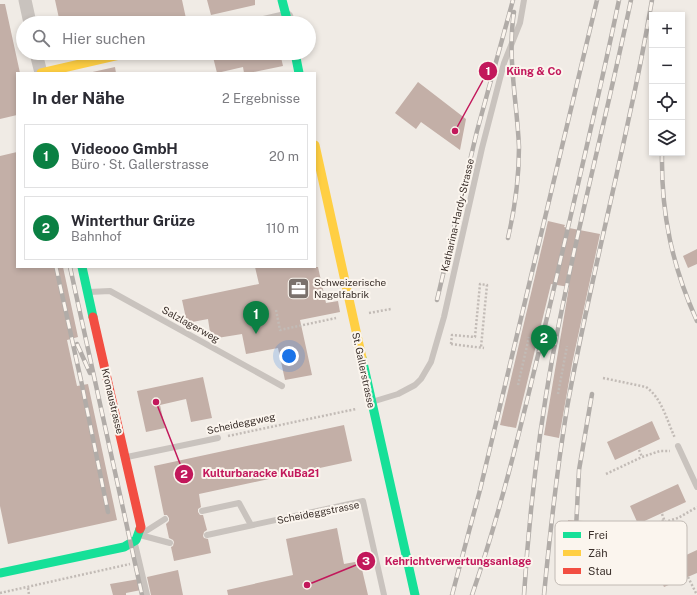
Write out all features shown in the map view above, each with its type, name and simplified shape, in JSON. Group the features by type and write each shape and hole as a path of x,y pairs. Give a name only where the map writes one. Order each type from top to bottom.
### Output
{"street":[{"path":"24,0 28,16"},
{"path":"282,0 286,16"},
{"path":"38,60 41,72"},
{"path":"45,72 98,60"},
{"path":"296,60 299,72"},
{"name":"St. Gallerstrasse","path":"316,150 415,595"},
{"name":"Kronaustrasse","path":"82,268 141,527 137,538"},
{"path":"0,573 124,547 137,538"}],"lane":[{"name":"Katharina-Hardy-Strasse","path":"371,401 398,394 415,385 421,379 431,362 444,317 480,155 504,63 520,23 524,0"},
{"name":"Salzlagerweg","path":"88,292 110,291 282,386"},
{"name":"Scheideggweg","path":"125,458 218,438"},
{"path":"678,446 697,487"},
{"name":"Scheideggstrasse","path":"207,535 363,501 384,595"},
{"path":"202,511 239,503 251,525"},
{"path":"137,538 165,520"},
{"path":"137,538 170,543"},
{"path":"137,538 138,556 147,595"}],"path":[{"path":"451,344 452,335 475,337 480,284 487,285 483,348 455,345"},
{"path":"366,314 391,308"},
{"path":"276,310 280,330 352,315"},
{"path":"518,385 529,337"},
{"path":"558,394 567,346"},
{"path":"603,378 646,387 652,391 678,446 670,452 660,451 606,474"},
{"name":"Scheideggweg","path":"218,438 360,408"},
{"path":"638,450 642,458"},
{"path":"668,521 678,518 697,508"},
{"path":"662,514 664,520"},
{"path":"0,593 130,565 138,556"},
{"path":"688,577 697,595"},
{"path":"28,588 29,595"}],"building":[{"path":"55,0 182,0 185,16 58,16"},
{"path":"207,0 255,0 255,5 211,15"},
{"path":"0,4 5,4 20,72 16,72 16,115 0,119"},
{"path":"214,60 282,60 283,66 254,72 244,72 243,67 217,72"},
{"path":"115,67 116,72 92,72"},
{"path":"418,82 466,119 460,150 421,122 416,129 395,113"},
{"path":"16,152 16,268 63,268 78,337 67,340 77,386 88,384 117,520 8,544 0,506 0,156"},
{"path":"548,221 565,225 564,227 600,234 572,364 559,438 544,435 569,287 551,284 516,428 500,425"},
{"path":"697,249 697,264 688,268 683,256"},
{"path":"318,267 326,303 338,301 340,312 300,320 312,375 285,380 278,348 246,354 242,334 211,339 208,319 187,323 182,300 259,284 255,268"},
{"path":"203,377 212,418 191,422 186,399 160,405 165,428 146,432 137,391"},
{"path":"652,421 660,439 615,460 607,442"},
{"path":"344,425 352,461 199,494 201,507 198,509 198,512 200,515 203,515 207,530 204,532 203,536 204,538 208,539 211,553 174,561 171,547 173,546 174,542 169,538 166,524 169,521 169,518 167,515 164,515 154,466"},
{"path":"678,484 686,502 645,521 637,521 630,506"},
{"path":"337,528 344,564 360,561 368,595 228,595 227,590 293,575 286,539"},
{"path":"697,550 697,573 687,577 687,555"},
{"path":"178,570 183,595 151,595 147,577"},
{"path":"139,579 141,590 126,593 126,595 113,595 110,584"}],"railway":[{"path":"437,300 477,131 513,0"},
{"path":"452,595 480,490 597,0"},
{"path":"472,595 495,522 524,412 586,151 619,0"},
{"path":"524,595 535,477 542,419 552,360 570,270 631,0"},
{"path":"544,595 554,501 567,408 588,300 635,92 652,0"},
{"path":"508,238 513,215 519,159 512,62 512,29 514,12"},
{"path":"662,156 662,175 666,218 670,239 681,280 697,321"},
{"path":"56,268 108,512"},
{"path":"70,268 142,595"},
{"path":"77,344 90,373"},
{"path":"576,521 579,470 592,394"}],"traffic: fast":[{"path":"282,0 286,16"},
{"path":"296,60 299,72"},
{"path":"82,268 93,317"},
{"path":"362,358 415,595"},
{"path":"0,573 124,547 136,540 140,529"}],"traffic: slow":[{"path":"45,72 98,60"},
{"path":"316,150 362,358"}],"traffic: jam":[{"path":"93,317 141,527 140,529"}],"place":[{"name":"Küng & Co","path":"455,131"},
{"name":"Schweizerische Nagelfabrik","path":"299,288"},
{"name":"Videooo GmbH","path":"256,334"},
{"name":"Winterthur Grüze","path":"544,358"},
{"name":"Kulturbaracke KuBa21","path":"156,402"},
{"name":"Kehrichtverwertungsanlage","path":"307,585"}]}
